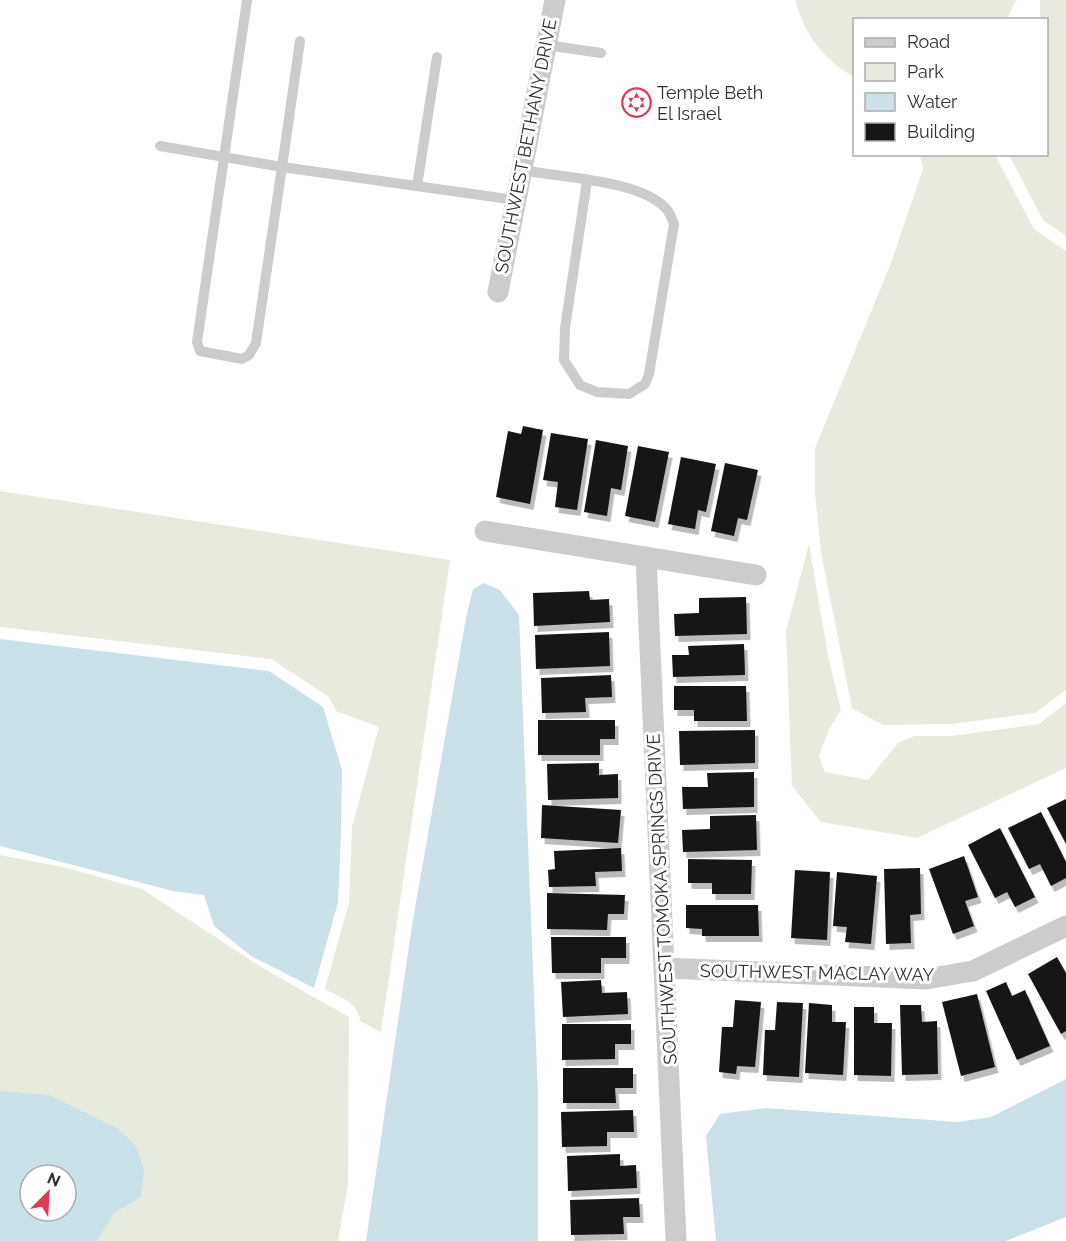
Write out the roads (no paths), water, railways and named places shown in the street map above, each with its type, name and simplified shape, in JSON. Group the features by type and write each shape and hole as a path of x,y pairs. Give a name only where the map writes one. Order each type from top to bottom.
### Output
{"street":[{"name":"SOUTHWEST BETHANY DRIVE","path":"498,292 555,0"},
{"path":"485,531 756,574"},
{"name":"SOUTHWEST TOMOKA SPRINGS DRIVE","path":"646,557 676,1241"},
{"name":"SOUTHWEST MACLAY WAY","path":"665,968 926,979 973,971 1066,926"}],"lane":[{"path":"247,0 197,342 200,351 208,354 242,359 249,355 256,343 300,41"},
{"path":"546,45 601,53"},
{"path":"417,186 437,57"},
{"path":"160,146 282,167 515,200"},
{"path":"521,170 587,181 630,189 653,198 669,212 674,224 649,374 645,384 629,394 597,392 580,385 564,360 565,328 587,181"}],"water":[{"path":"484,583 500,590 519,615 538,1095 538,1241 366,1241 412,925 466,618 473,589"},
{"path":"0,639 269,671 323,707 342,770 341,834 338,902 314,988 251,956 214,926 204,895 173,891 0,846"},
{"path":"1066,1079 1066,1217 1006,1241 716,1241 706,1136 720,1114 765,1108 958,1122 991,1117"},
{"path":"0,1091 49,1095 117,1128 136,1146 144,1169 141,1197 114,1213 97,1241 0,1241"}],"place":[{"name":"Temple Beth El Israel","path":"636,103"}]}
